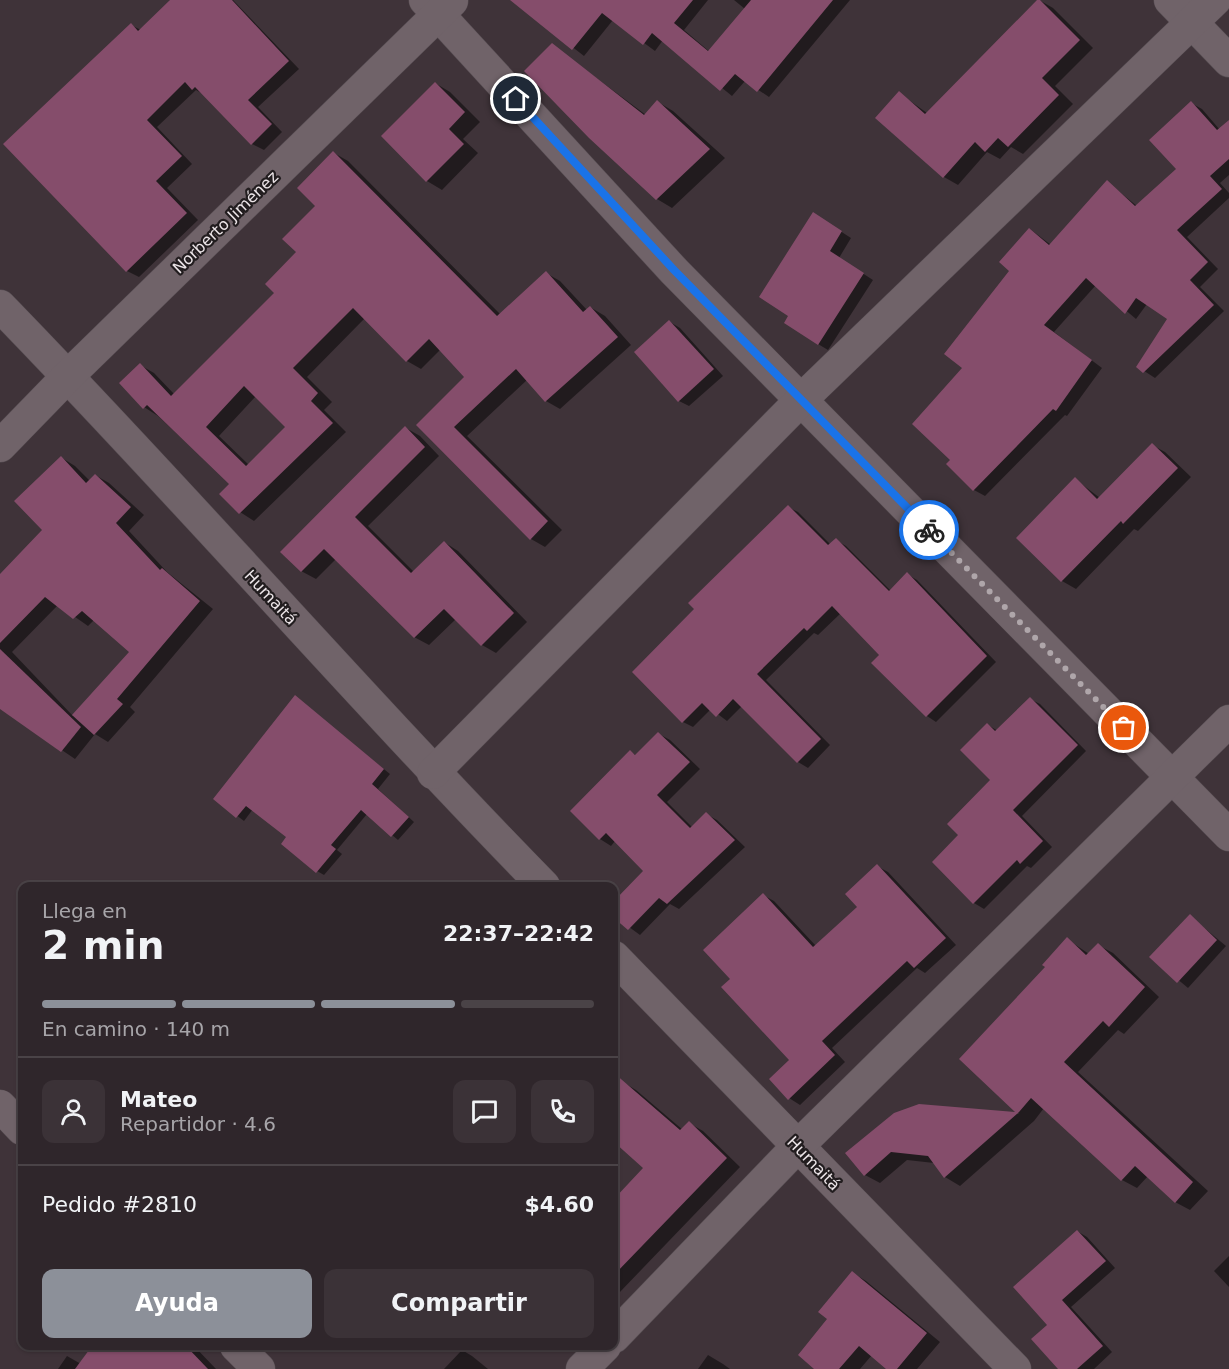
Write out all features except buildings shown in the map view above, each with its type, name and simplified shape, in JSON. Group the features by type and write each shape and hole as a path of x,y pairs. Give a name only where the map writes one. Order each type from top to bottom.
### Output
{"street":[{"path":"433,772 1181,11 1215,0"},
{"path":"438,5 674,270 1229,835"},
{"name":"Norberto Jiménez","path":"0,446 438,5"},
{"path":"1181,11 1229,61"},
{"name":"Humaitá","path":"0,306 68,376 433,772 540,882"},
{"path":"618,1333 798,1146 1229,721"},
{"name":"Humaitá","path":"618,961 1015,1369"},
{"path":"0,1106 18,1125"},
{"path":"240,1350 259,1369"},
{"path":"582,1369 601,1350"}],"way so far":[{"path":"929,530 1124,728"}],"route":[{"path":"516,99 674,270 929,530"}]}
